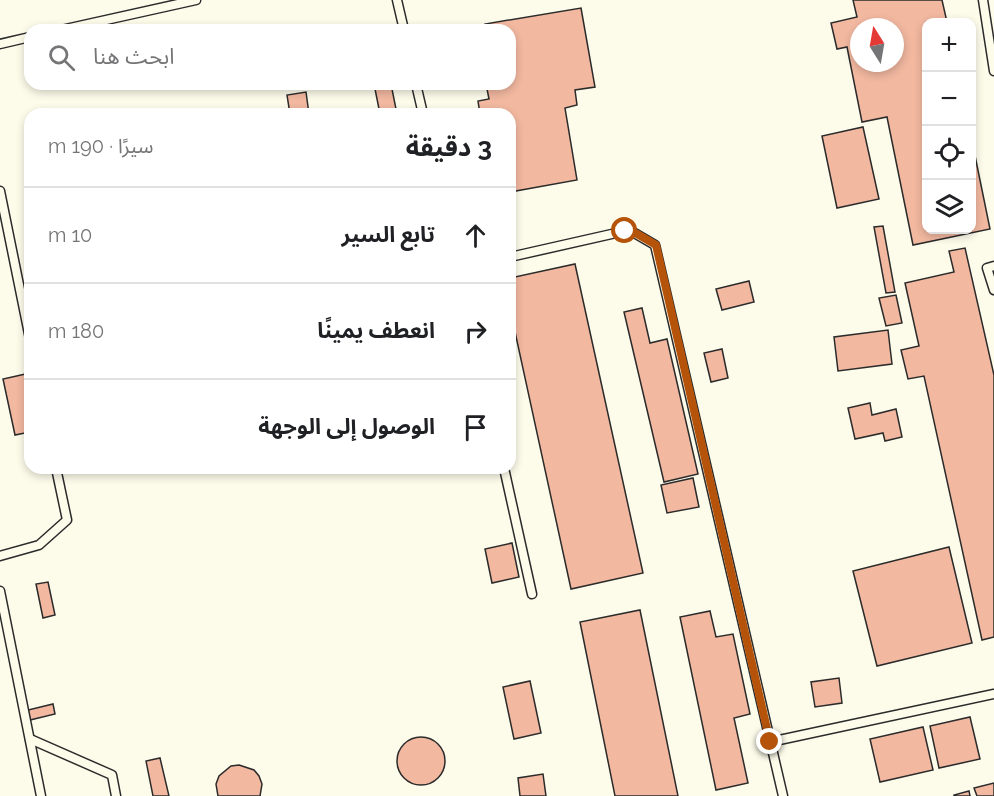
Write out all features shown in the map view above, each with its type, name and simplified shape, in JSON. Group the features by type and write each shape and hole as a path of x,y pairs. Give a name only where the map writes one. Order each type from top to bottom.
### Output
{"lane":[{"path":"88,24 196,0"},
{"path":"397,0 403,24"},
{"path":"983,0 994,71"},
{"path":"0,44 24,38"},
{"path":"418,90 422,108"},
{"path":"0,191 24,309"},
{"path":"516,255 625,231 632,231 656,245 783,796"},
{"path":"994,266 987,268 994,290"},
{"path":"0,556 39,545 67,520 57,474"},
{"path":"505,474 532,594"},
{"path":"0,591 41,796"},
{"path":"770,742 994,694"},
{"path":"30,739 112,775 116,796"}],"building":[{"path":"853,0 942,0 946,18 922,18 922,234 966,234 913,245 887,117 862,122 852,72 904,72 904,18 853,18 857,17"},
{"path":"581,8 595,87 575,90 577,105 565,108 577,180 516,191 516,108 479,108 478,101 489,99 487,90 516,90 516,24 485,24"},
{"path":"850,19 850,62 847,47 837,49 831,23"},
{"path":"375,90 392,90 396,108 379,108"},
{"path":"306,92 308,108 289,108 287,95"},
{"path":"863,127 879,199 837,208 822,136"},
{"path":"976,161 990,229 976,232"},
{"path":"883,226 895,292 886,293 874,227"},
{"path":"965,248 994,375 994,637 982,640 924,376 908,379 901,350 919,346 905,283 954,272 949,251"},
{"path":"575,264 643,573 571,589 516,337 516,277"},
{"path":"749,281 754,302 722,310 716,289"},
{"path":"896,295 902,323 886,326 879,298"},
{"path":"642,308 650,343 667,339 698,474 664,482 624,312"},
{"path":"888,330 892,364 838,371 834,337"},
{"path":"722,349 728,378 711,382 704,353"},
{"path":"24,374 24,433 15,435 3,379"},
{"path":"870,403 872,415 896,409 902,437 885,441 883,433 855,439 848,408"},
{"path":"693,478 699,507 667,513 661,485"},
{"path":"512,543 519,577 492,583 485,549"},
{"path":"949,547 972,643 877,666 853,571"},
{"path":"48,582 55,615 43,618 36,584"},
{"path":"640,610 678,796 615,796 580,622"},
{"path":"710,611 716,637 733,634 750,714 734,718 748,783 716,790 680,617"},
{"path":"839,678 842,703 815,707 811,682"},
{"path":"530,681 541,733 514,739 503,687"},
{"path":"53,704 55,714 30,720 28,710"},
{"path":"970,717 980,759 939,768 930,726"},
{"path":"923,727 933,770 880,782 870,739"},
{"path":"421,737 438,744 445,761 438,778 421,785 404,778 397,761 404,744"},
{"path":"160,758 169,796 153,796 146,761"},
{"path":"239,765 254,770 259,776 262,784 260,796 218,796 216,784 219,776 231,766"},
{"path":"543,774 546,796 520,796 518,778"},
{"path":"994,783 994,796 977,796 974,788"},
{"path":"969,791 970,796 954,796 954,795"}],"route":[{"path":"625,231 632,231 656,245 770,742"}]}
